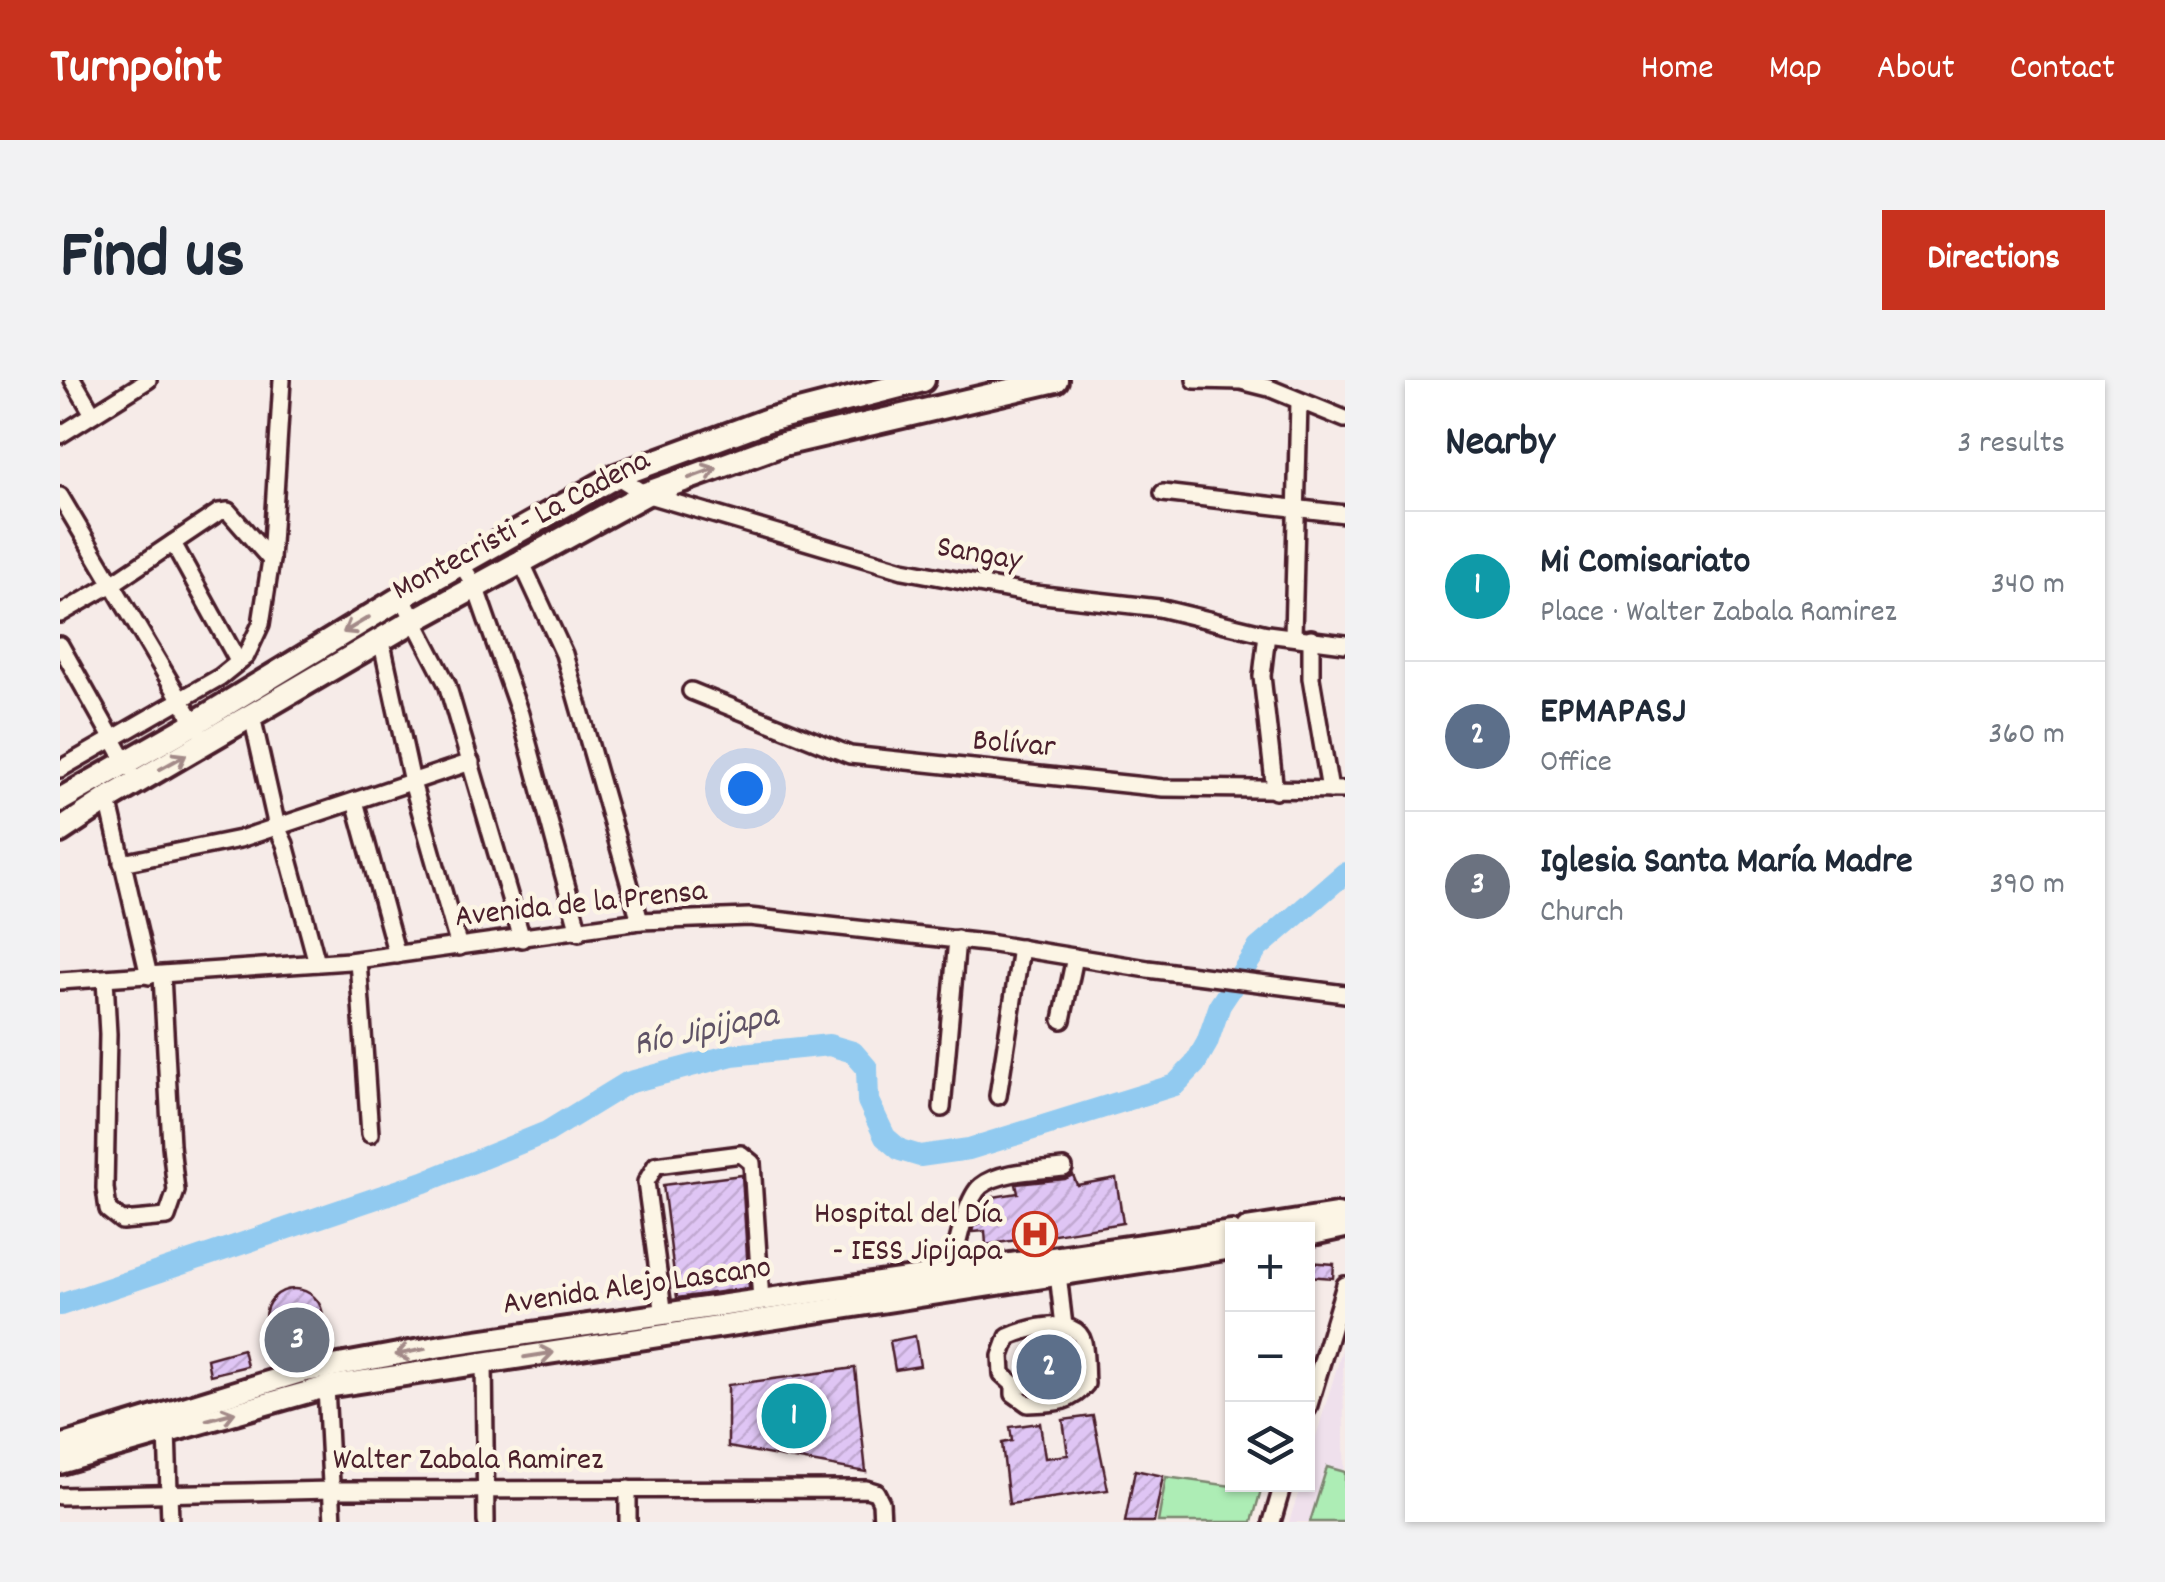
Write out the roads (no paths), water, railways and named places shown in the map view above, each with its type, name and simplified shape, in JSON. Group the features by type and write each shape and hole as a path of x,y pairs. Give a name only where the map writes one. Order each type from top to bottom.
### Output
{"highway":[{"name":"Montecristi - La Cadena","path":"70,825 105,788 201,733 402,597 616,476 768,420 924,380"},
{"name":"Montecristi - La Cadena","path":"201,733 252,716 474,586 645,494 783,444 1056,380"},
{"name":"Montecristi - La Cadena","path":"62,794 105,788"}],"main road":[{"path":"1295,1222 1345,1216"},
{"path":"1315,1234 1345,1228"},
{"name":"Avenida Alejo Lascano","path":"60,1446 301,1372 442,1346 1225,1233"},
{"name":"Avenida Alejo Lascano","path":"60,1463 326,1387 1225,1249"}],"street":[{"path":"73,380 93,414"},
{"path":"60,435 148,380"},
{"path":"60,769 220,677 246,656 262,624 271,560 282,380"},
{"path":"1194,380 1241,381 1345,419"},
{"path":"1292,636 1299,402"},
{"name":"Sangay","path":"616,476 645,494 903,570 1026,593 1160,608 1267,634 1345,644"},
{"path":"1163,493 1345,514"},
{"path":"60,496 201,733"},
{"path":"60,614 220,512 228,510 271,560"},
{"path":"173,543 238,661"},
{"path":"521,561 564,654 640,921"},
{"path":"461,564 474,586 520,714 579,932"},
{"path":"402,597 447,684 522,939"},
{"path":"1267,634 1262,676 1276,791"},
{"path":"1311,638 1311,678 1338,790"},
{"path":"381,640 412,782 458,947"},
{"path":"60,645 132,772"},
{"name":"Bolívar","path":"691,691 759,722 850,755 1163,788 1338,790"},
{"path":"252,716 277,827 317,964"},
{"path":"122,863 240,839 470,762"},
{"path":"105,788 122,863 156,976 176,1191 167,1216 122,1221 108,1210 105,978"},
{"path":"62,794 70,825"},
{"path":"355,801 397,955"},
{"name":"Avenida de la Prensa","path":"60,981 317,964 640,921 749,917 956,939 1345,994"},
{"path":"942,1108 956,939"},
{"path":"998,1096 1021,948"},
{"path":"1062,1020 1075,957"},
{"path":"358,960 370,1134"},
{"path":"664,1316 646,1182 656,1165 741,1154 752,1164 760,1301"},
{"path":"950,1274 976,1190 999,1177 1064,1168"},
{"path":"1058,1274 1064,1326"},
{"path":"1310,1402 1345,1285"},
{"path":"1014,1384 1014,1394 1028,1404 1064,1402 1078,1396 1086,1384 1082,1339 1064,1326 1023,1330 1008,1337 1001,1356 1002,1374 1014,1384 1041,1384 1049,1374 1047,1328"},
{"path":"484,1364 486,1522"},
{"path":"326,1387 333,1522"},
{"path":"167,1430 170,1522"},
{"path":"628,1488 628,1522"},
{"name":"Walter Zabala Ramirez","path":"60,1496 332,1490 866,1489 876,1492 882,1502 882,1522"},
{"path":"1272,1522 1281,1492"}],"waterway":[{"name":"Río Jipijapa","path":"60,1305 424,1182 547,1132 627,1083 732,1055 829,1045 853,1052 867,1068 868,1101 885,1137 900,1150 920,1156 969,1149 1175,1085 1195,1064 1220,1005 1258,948 1345,873"}],"place":[{"name":"Hospital del Día - IESS Jipijapa","path":"1035,1234"},
{"name":"Iglesia Santa María Madre","path":"297,1340"},
{"name":"EPMAPASJ","path":"1049,1367"},
{"name":"Mi Comisariato","path":"794,1416"}]}
